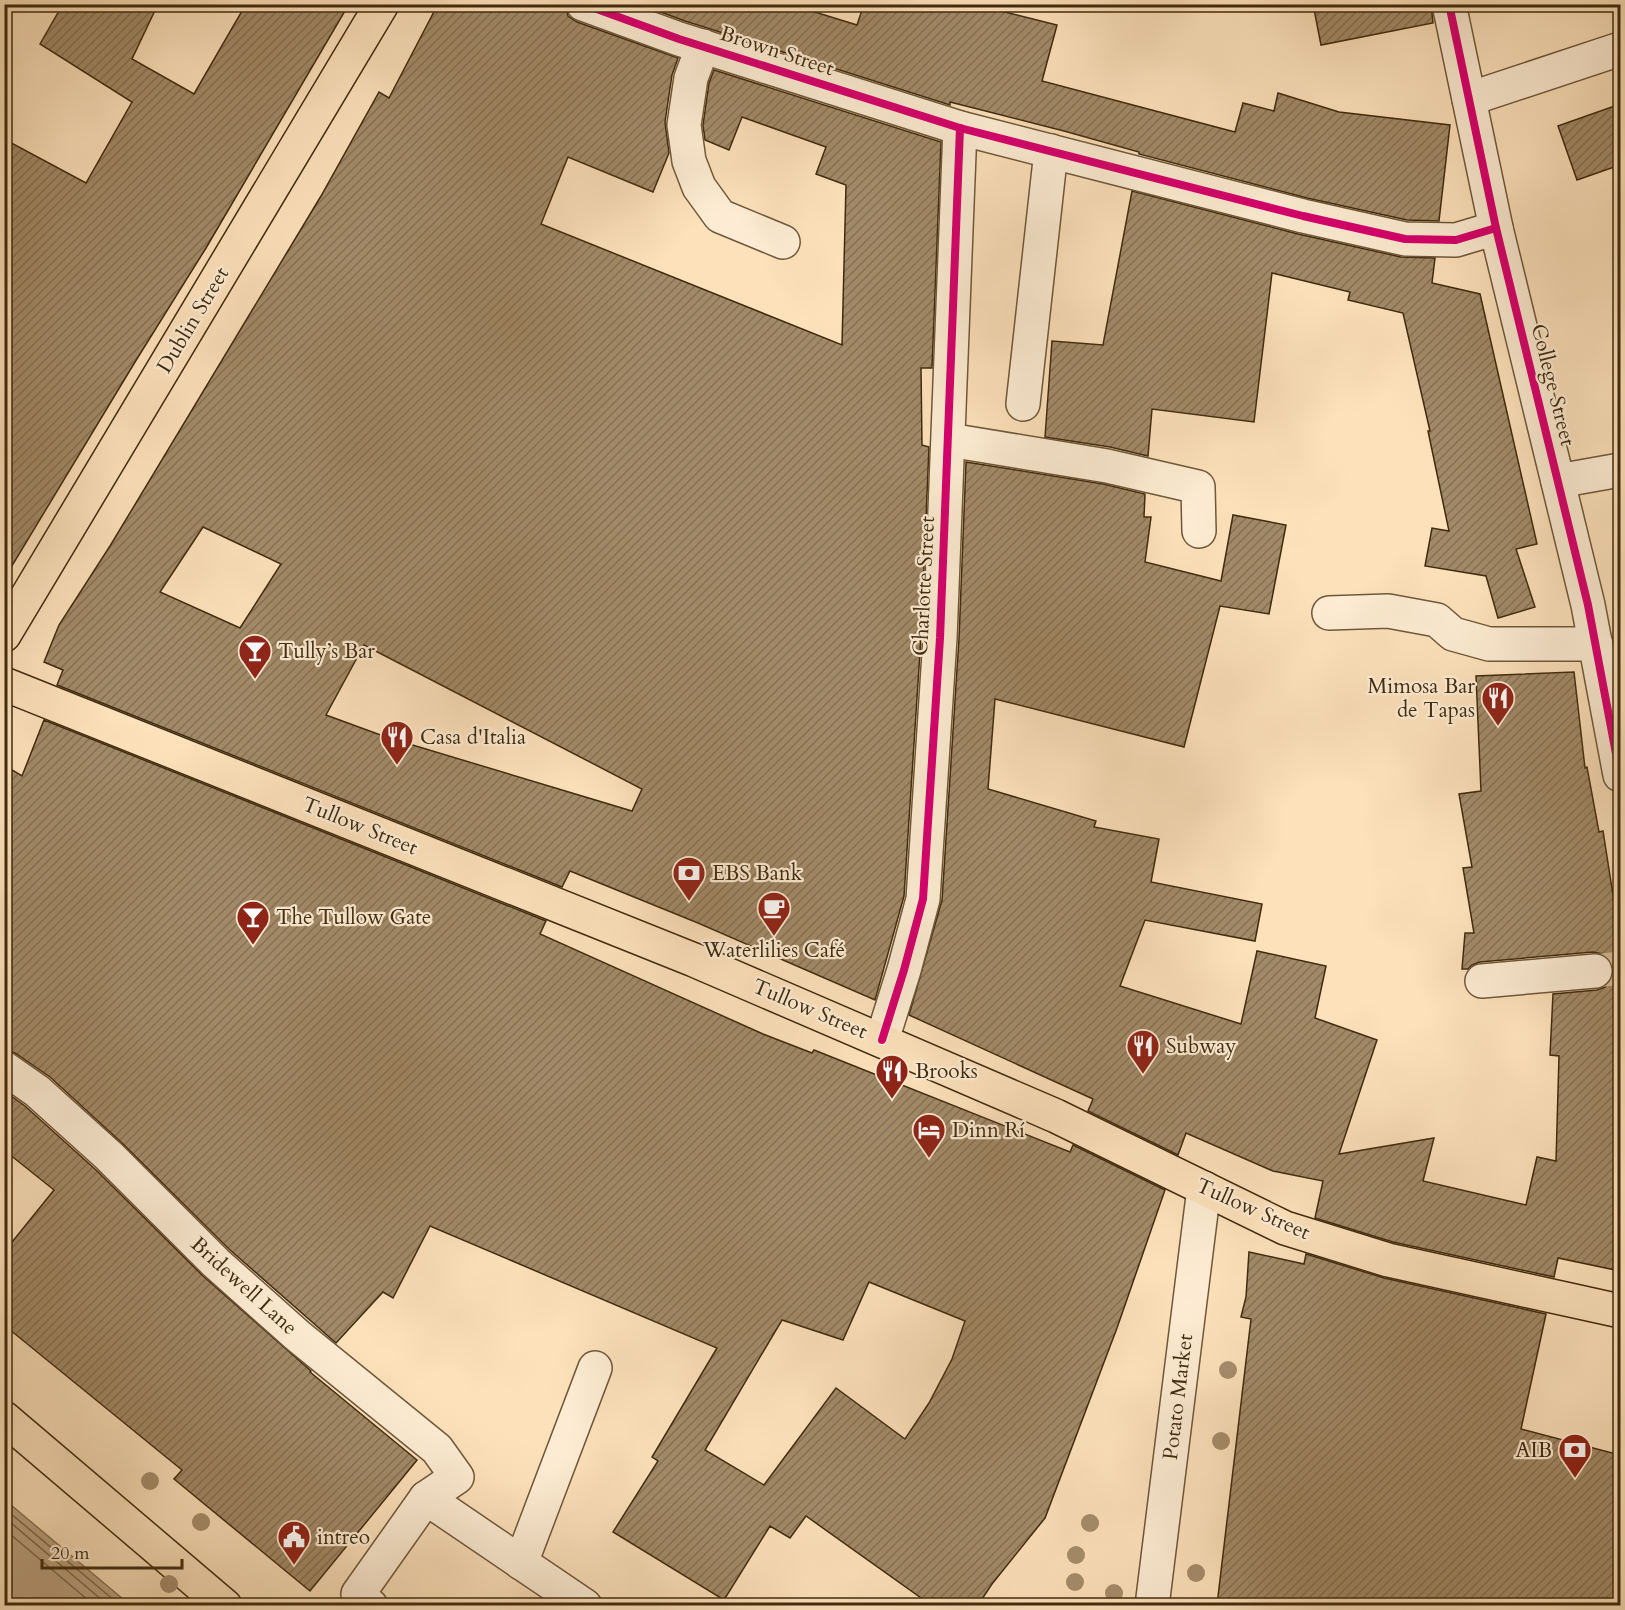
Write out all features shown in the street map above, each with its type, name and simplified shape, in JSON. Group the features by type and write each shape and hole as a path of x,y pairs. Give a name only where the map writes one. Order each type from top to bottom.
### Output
{"main road":[{"name":"Dublin Street","path":"4,635 382,4"},
{"name":"Tullow Street","path":"4,684 694,960 1056,1116 1285,1228 1388,1260 1620,1311"},
{"path":"4,1418 225,1605"}],"street":[{"name":"Brown Street","path":"583,4 703,46 960,128 1292,213 1405,239 1456,240 1496,228"},
{"name":"College Street","path":"1449,4 1496,228 1596,644 1620,775"},
{"path":"703,46 691,78 684,125 689,161 699,187 720,216 783,242"},
{"path":"1469,99 1620,49"},
{"name":"Charlotte Street","path":"882,1040 923,899 940,638 960,128"},
{"path":"1023,404 1051,151"},
{"path":"949,440 1107,466 1197,487 1199,531"},
{"path":"1558,481 1620,470"},
{"path":"1329,613 1388,611 1407,614 1437,620 1454,634 1489,644 1596,644"},
{"path":"1482,981 1595,971"},
{"name":"Bridewell Lane","path":"4,1068 37,1091 109,1156 216,1263 290,1329 437,1449 457,1477 426,1498"},
{"name":"Potato Market","path":"1152,1605 1204,1188"},
{"path":"521,1563 596,1368"},
{"path":"359,1602 426,1498 585,1605"}],"path":[{"path":"1618,1454 1620,1433"}],"water":[{"path":"4,1500 130,1605 8,1606 5,1603"}],"building":[{"path":"63,4 158,4 132,59 194,94 246,4 349,4 206,248 4,579 4,139 86,183 132,102 40,44"},
{"path":"438,4 565,4 568,16 577,22 678,58 672,75 665,122 669,153 653,192 568,157 541,224 842,345 846,185 816,174 826,147 742,117 729,150 705,140 703,125 709,83 714,70 941,142 932,368 921,368 922,445 929,447 921,637 904,896 875,1000 698,923 570,871 562,887 57,685 63,670 44,662 59,625 110,546 321,196 379,92 389,98","holes":["203,527 281,564 240,628 160,592","364,645 642,789 632,811 386,737 326,715"]},
{"path":"639,4 789,4 857,25 864,4 973,4 1057,25 1042,81 1235,132 1243,103 1274,111 1278,93 1339,112 1450,125 1439,221 1407,220 1307,198 1139,154 1139,152 1064,131 950,102 950,105 685,21"},
{"path":"1313,4 1431,4 1433,23 1321,45"},
{"path":"1620,104 1620,165 1577,180 1558,126"},
{"path":"1132,191 1298,234 1401,257 1435,258 1432,283 1480,294 1537,544 1516,549 1535,607 1498,618 1486,576 1425,566 1432,528 1449,531 1428,431 1430,431 1403,313 1348,300 1350,292 1272,273 1254,422 1152,409 1148,456 1110,447 1045,437 1052,341 1103,345"},
{"path":"966,462 1103,484 1145,494 1144,517 1151,517 1145,562 1221,581 1233,515 1286,525 1269,614 1220,606 1184,747 995,699 988,789 1096,821 1094,827 1159,839 1151,882 1262,904 1255,941 1145,920 1120,986 1241,1024 1257,951 1326,966 1315,1018 1377,1040 1339,1154 1434,1138 1423,1181 1526,1205 1537,1157 1556,1161 1559,1056 1550,1055 1553,994 1597,990 1605,987 1612,979 1614,969 1611,961 1603,954 1593,952 1480,962 1468,969 1462,969 1465,933 1474,933 1463,868 1472,867 1459,794 1481,791 1476,676 1574,672 1585,768 1587,767 1599,832 1603,831 1620,940 1620,1271 1558,1258 1554,1277 1393,1242 1315,1218 1323,1181 1273,1171 1186,1133 1178,1155 1088,1111 1093,1099 909,1015 942,900 959,639"},
{"path":"44,720 546,921 540,934 763,1034 812,1053 814,1050 1070,1152 1073,1145 1165,1190 1117,1328 1045,1518 978,1605 931,1605 806,1516 790,1538 770,1526 724,1600 613,1532 658,1461 652,1457 717,1348 430,1226 393,1298 383,1292 336,1343 229,1249 122,1143 50,1077 15,1053 4,1049 4,765 22,776","holes":["869,1282 965,1321 952,1359 929,1403 905,1439 836,1388 764,1485 705,1450 782,1320 843,1340"]},
{"path":"4,1091 25,1106 96,1170 203,1276 310,1372 417,1460 310,1591 174,1479 182,1470 4,1325 4,1252 54,1190 4,1150"},
{"path":"1249,1252 1304,1264 1306,1254 1384,1278 1546,1314 1521,1429 1620,1455 1620,1605 1217,1605 1251,1319 1241,1317 1246,1297"}],"tunnel":[{"path":"1595,971 1620,968"}],"cycle path":[{"path":"583,4 679,39 960,128 1303,216 1405,239 1456,240 1496,228"},
{"path":"1449,4 1496,228 1588,605 1620,775"},
{"path":"882,1040 923,899 940,638 960,128"}],"place":[{"name":"Tully’s Bar","path":"255,680"},
{"name":"Mimosa Bar de Tapas","path":"1498,727"},
{"name":"Casa d'Italia","path":"397,766"},
{"name":"EBS Bank","path":"689,902"},
{"name":"Waterlilies Café","path":"774,937"},
{"name":"The Tullow Gate","path":"253,946"},
{"name":"Subway","path":"1143,1075"},
{"name":"Brooks","path":"892,1100"},
{"name":"Dinn Rí","path":"929,1159"},
{"name":"AIB","path":"1575,1479"},
{"name":"intreo","path":"294,1566"}]}
